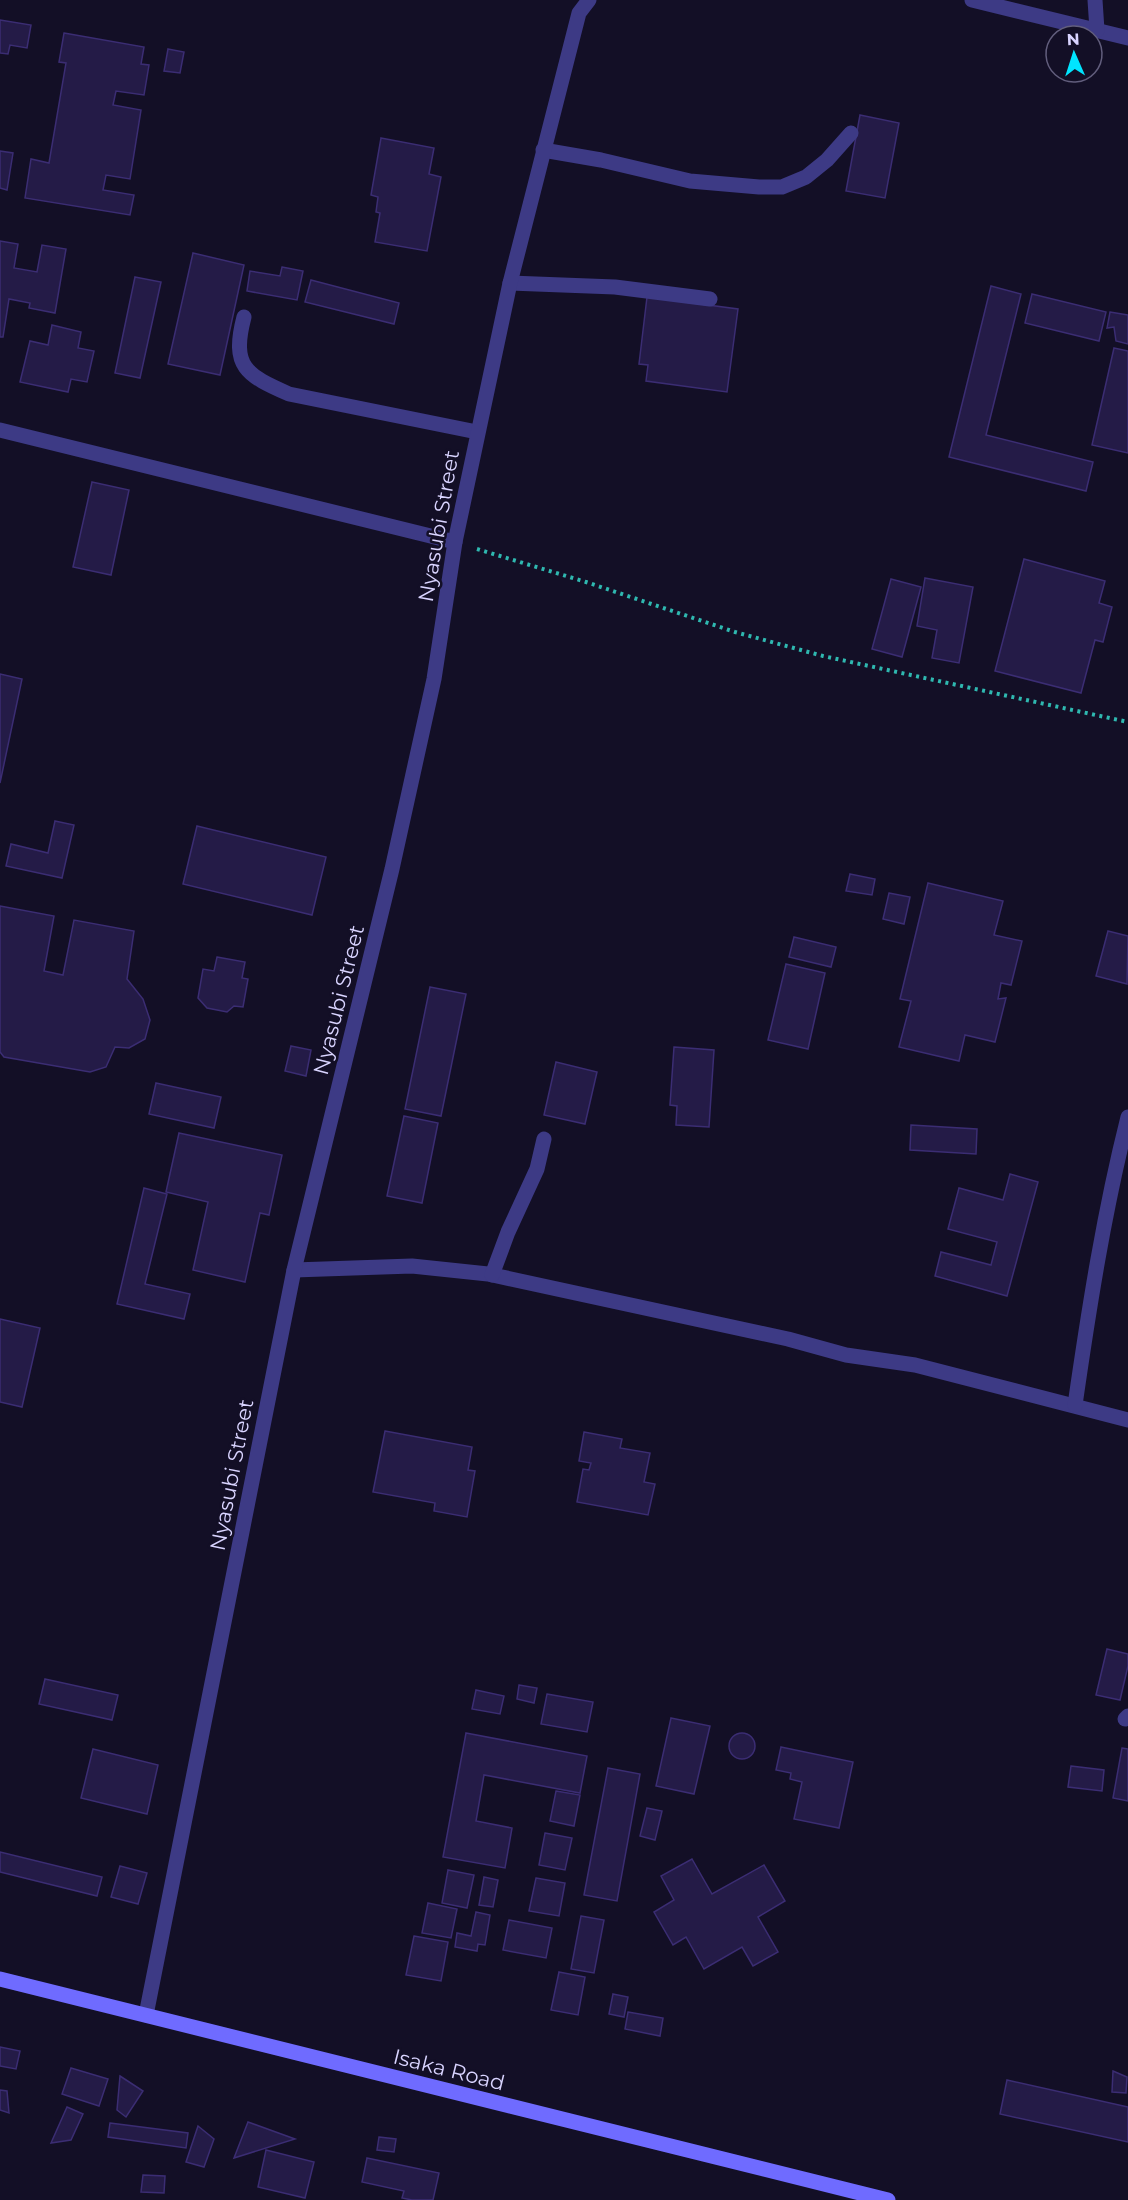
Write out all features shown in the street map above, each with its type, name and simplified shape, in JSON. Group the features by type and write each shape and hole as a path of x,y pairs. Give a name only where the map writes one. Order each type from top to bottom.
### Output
{"street":[{"name":"Nyasubi Street","path":"146,2015 294,1270 400,835 434,679 455,542 477,432 510,283 543,150 579,13 589,0"},
{"path":"972,0 1072,24"},
{"path":"1095,0 1097,24"},
{"path":"1104,32 1128,38"},
{"path":"543,150 601,160 690,181 782,187 806,177 827,160 851,133"},
{"path":"510,283 615,287 710,299"},
{"path":"244,317 239,353 246,370 263,383 298,396 477,432"},
{"path":"0,430 455,542"},
{"path":"1075,1405 1110,1186 1128,1117"},
{"path":"492,1275 508,1232 537,1169 544,1139"},
{"path":"294,1270 412,1266 492,1275 788,1339 846,1355 915,1365 1128,1420"},
{"name":"Isaka Road","path":"0,1979 888,2200"}],"path":[{"path":"455,542 532,564 735,632 823,656 1128,722"}],"building":[{"path":"0,20 31,25 27,48 10,45 8,54 0,53"},
{"path":"64,33 144,47 141,64 149,65 144,95 116,91 113,105 141,110 130,179 106,175 103,190 134,195 130,215 25,198 31,159 49,163 66,63 59,62"},
{"path":"168,49 184,52 180,73 164,71"},
{"path":"860,115 899,123 885,198 846,191"},
{"path":"381,138 434,148 429,174 441,177 427,251 375,242 380,213 376,212 378,197 371,195"},
{"path":"0,151 13,153 7,190 0,188"},
{"path":"0,241 18,244 14,268 37,272 42,245 66,249 55,313 29,308 30,303 9,299 3,337 0,337"},
{"path":"193,253 244,265 220,375 168,364"},
{"path":"282,267 303,271 297,300 247,291 250,271 280,276"},
{"path":"135,277 161,282 140,378 115,373"},
{"path":"311,280 399,303 394,324 305,302"},
{"path":"991,286 1021,294 986,435 1093,462 1086,491 949,457"},
{"path":"1032,294 1106,312 1099,341 1025,323"},
{"path":"647,297 738,309 727,392 646,381 648,365 639,364"},
{"path":"1110,312 1128,315 1128,344 1116,341 1114,327 1107,328"},
{"path":"52,325 81,332 78,348 94,351 87,382 71,379 68,392 20,382 30,341 48,345"},
{"path":"1114,348 1128,351 1128,453 1092,445"},
{"path":"92,482 129,490 111,575 73,567"},
{"path":"1024,559 1105,581 1099,603 1112,607 1103,642 1095,640 1081,693 995,671"},
{"path":"925,578 973,587 959,663 932,658 937,630 917,626"},
{"path":"891,579 921,587 902,657 872,649"},
{"path":"0,674 22,679 0,783"},
{"path":"55,821 74,825 62,878 6,866 11,844 48,853"},
{"path":"197,826 326,857 312,915 183,884"},
{"path":"850,874 875,879 872,895 846,891"},
{"path":"928,883 1003,901 994,935 1022,941 1011,985 1001,983 998,999 1006,998 995,1042 965,1035 959,1061 899,1047 911,1001 900,999"},
{"path":"889,893 910,897 904,924 883,919"},
{"path":"0,906 54,916 44,971 63,975 74,920 134,931 127,979 143,999 150,1020 145,1039 129,1048 115,1047 106,1067 90,1072 4,1057 0,1052"},
{"path":"1108,931 1128,936 1127,984 1096,976"},
{"path":"794,937 836,947 831,967 789,957"},
{"path":"217,957 245,962 242,978 248,979 243,1007 234,1006 227,1012 207,1008 198,998 203,969 214,971"},
{"path":"786,964 825,973 808,1049 768,1040"},
{"path":"430,987 466,994 441,1116 405,1109"},
{"path":"291,1046 311,1050 306,1076 285,1071"},
{"path":"674,1047 714,1050 709,1127 676,1125 677,1106 670,1105"},
{"path":"556,1062 597,1072 585,1124 544,1115"},
{"path":"156,1083 221,1097 214,1128 149,1114"},
{"path":"404,1116 438,1123 422,1203 387,1196"},
{"path":"911,1125 977,1129 976,1154 910,1150"},
{"path":"179,1133 282,1155 269,1215 260,1213 245,1282 193,1270 208,1202 166,1192"},
{"path":"1010,1174 1038,1182 1007,1296 935,1276 941,1252 991,1265 997,1242 948,1229 959,1188 1003,1200"},
{"path":"144,1188 167,1194 145,1284 190,1294 184,1319 117,1304"},
{"path":"0,1319 40,1328 22,1407 0,1402"},
{"path":"385,1431 472,1447 468,1470 475,1471 467,1517 434,1511 435,1503 373,1492"},
{"path":"584,1432 622,1439 620,1448 650,1453 644,1482 655,1484 648,1515 577,1502 583,1469 589,1470 591,1463 579,1461"},
{"path":"1107,1649 1128,1654 1128,1666 1120,1700 1096,1695"},
{"path":"45,1679 118,1695 112,1720 39,1704"},
{"path":"519,1685 537,1688 534,1703 517,1699"},
{"path":"476,1690 504,1696 500,1714 472,1709"},
{"path":"547,1694 593,1702 587,1732 541,1724"},
{"path":"671,1718 710,1726 694,1794 656,1786"},
{"path":"466,1733 587,1756 580,1793 484,1775 476,1821 512,1828 505,1868 443,1857"},
{"path":"742,1733 751,1737 755,1746 751,1755 742,1759 733,1755 729,1746 733,1737"},
{"path":"781,1747 853,1762 839,1828 794,1819 802,1782 790,1779 791,1773 776,1770"},
{"path":"1122,1748 1128,1749 1128,1801 1113,1798"},
{"path":"93,1749 158,1765 147,1814 81,1798"},
{"path":"1071,1766 1104,1770 1102,1791 1068,1787"},
{"path":"608,1768 640,1774 617,1901 584,1895"},
{"path":"556,1791 580,1795 574,1826 550,1821"},
{"path":"647,1808 662,1811 655,1840 640,1836"},
{"path":"545,1833 572,1838 565,1870 539,1865"},
{"path":"0,1852 102,1877 97,1896 0,1872"},
{"path":"692,1859 712,1894 764,1865 785,1901 758,1917 778,1952 753,1966 742,1947 704,1969 686,1937 673,1945 654,1912 674,1900 661,1876"},
{"path":"120,1866 147,1873 138,1904 111,1897"},
{"path":"448,1870 474,1875 467,1908 442,1903"},
{"path":"484,1877 498,1880 493,1907 479,1905"},
{"path":"536,1878 565,1883 559,1916 529,1911"},
{"path":"428,1903 457,1909 451,1938 422,1933"},
{"path":"476,1912 490,1915 485,1945 478,1944 477,1951 455,1947 457,1933 471,1936"},
{"path":"581,1916 604,1920 594,1973 571,1969"},
{"path":"509,1920 552,1928 546,1958 503,1950"},
{"path":"414,1936 448,1942 441,1981 406,1975"},
{"path":"559,1972 585,1977 578,2015 551,2010"},
{"path":"613,1994 628,1997 624,2017 609,2014"},
{"path":"628,2012 663,2018 660,2036 625,2029"},
{"path":"0,2047 20,2051 16,2069 0,2066"},
{"path":"71,2068 108,2079 99,2106 62,2094"},
{"path":"1113,2071 1127,2077 1126,2093 1112,2092"},
{"path":"120,2076 143,2091 126,2117 117,2110"},
{"path":"1007,2080 1128,2107 1128,2142 1000,2114"},
{"path":"0,2090 7,2091 9,2113 0,2110"},
{"path":"67,2107 83,2114 71,2140 51,2143"},
{"path":"248,2122 295,2139 234,2158"},
{"path":"110,2123 188,2133 186,2148 108,2137"},
{"path":"198,2126 214,2139 204,2167 186,2162"},
{"path":"379,2137 396,2139 394,2152 377,2150"},
{"path":"266,2150 314,2162 305,2198 258,2187"},
{"path":"367,2158 439,2173 433,2200 402,2198 404,2191 362,2182"},
{"path":"143,2175 165,2176 164,2193 141,2192"}]}
